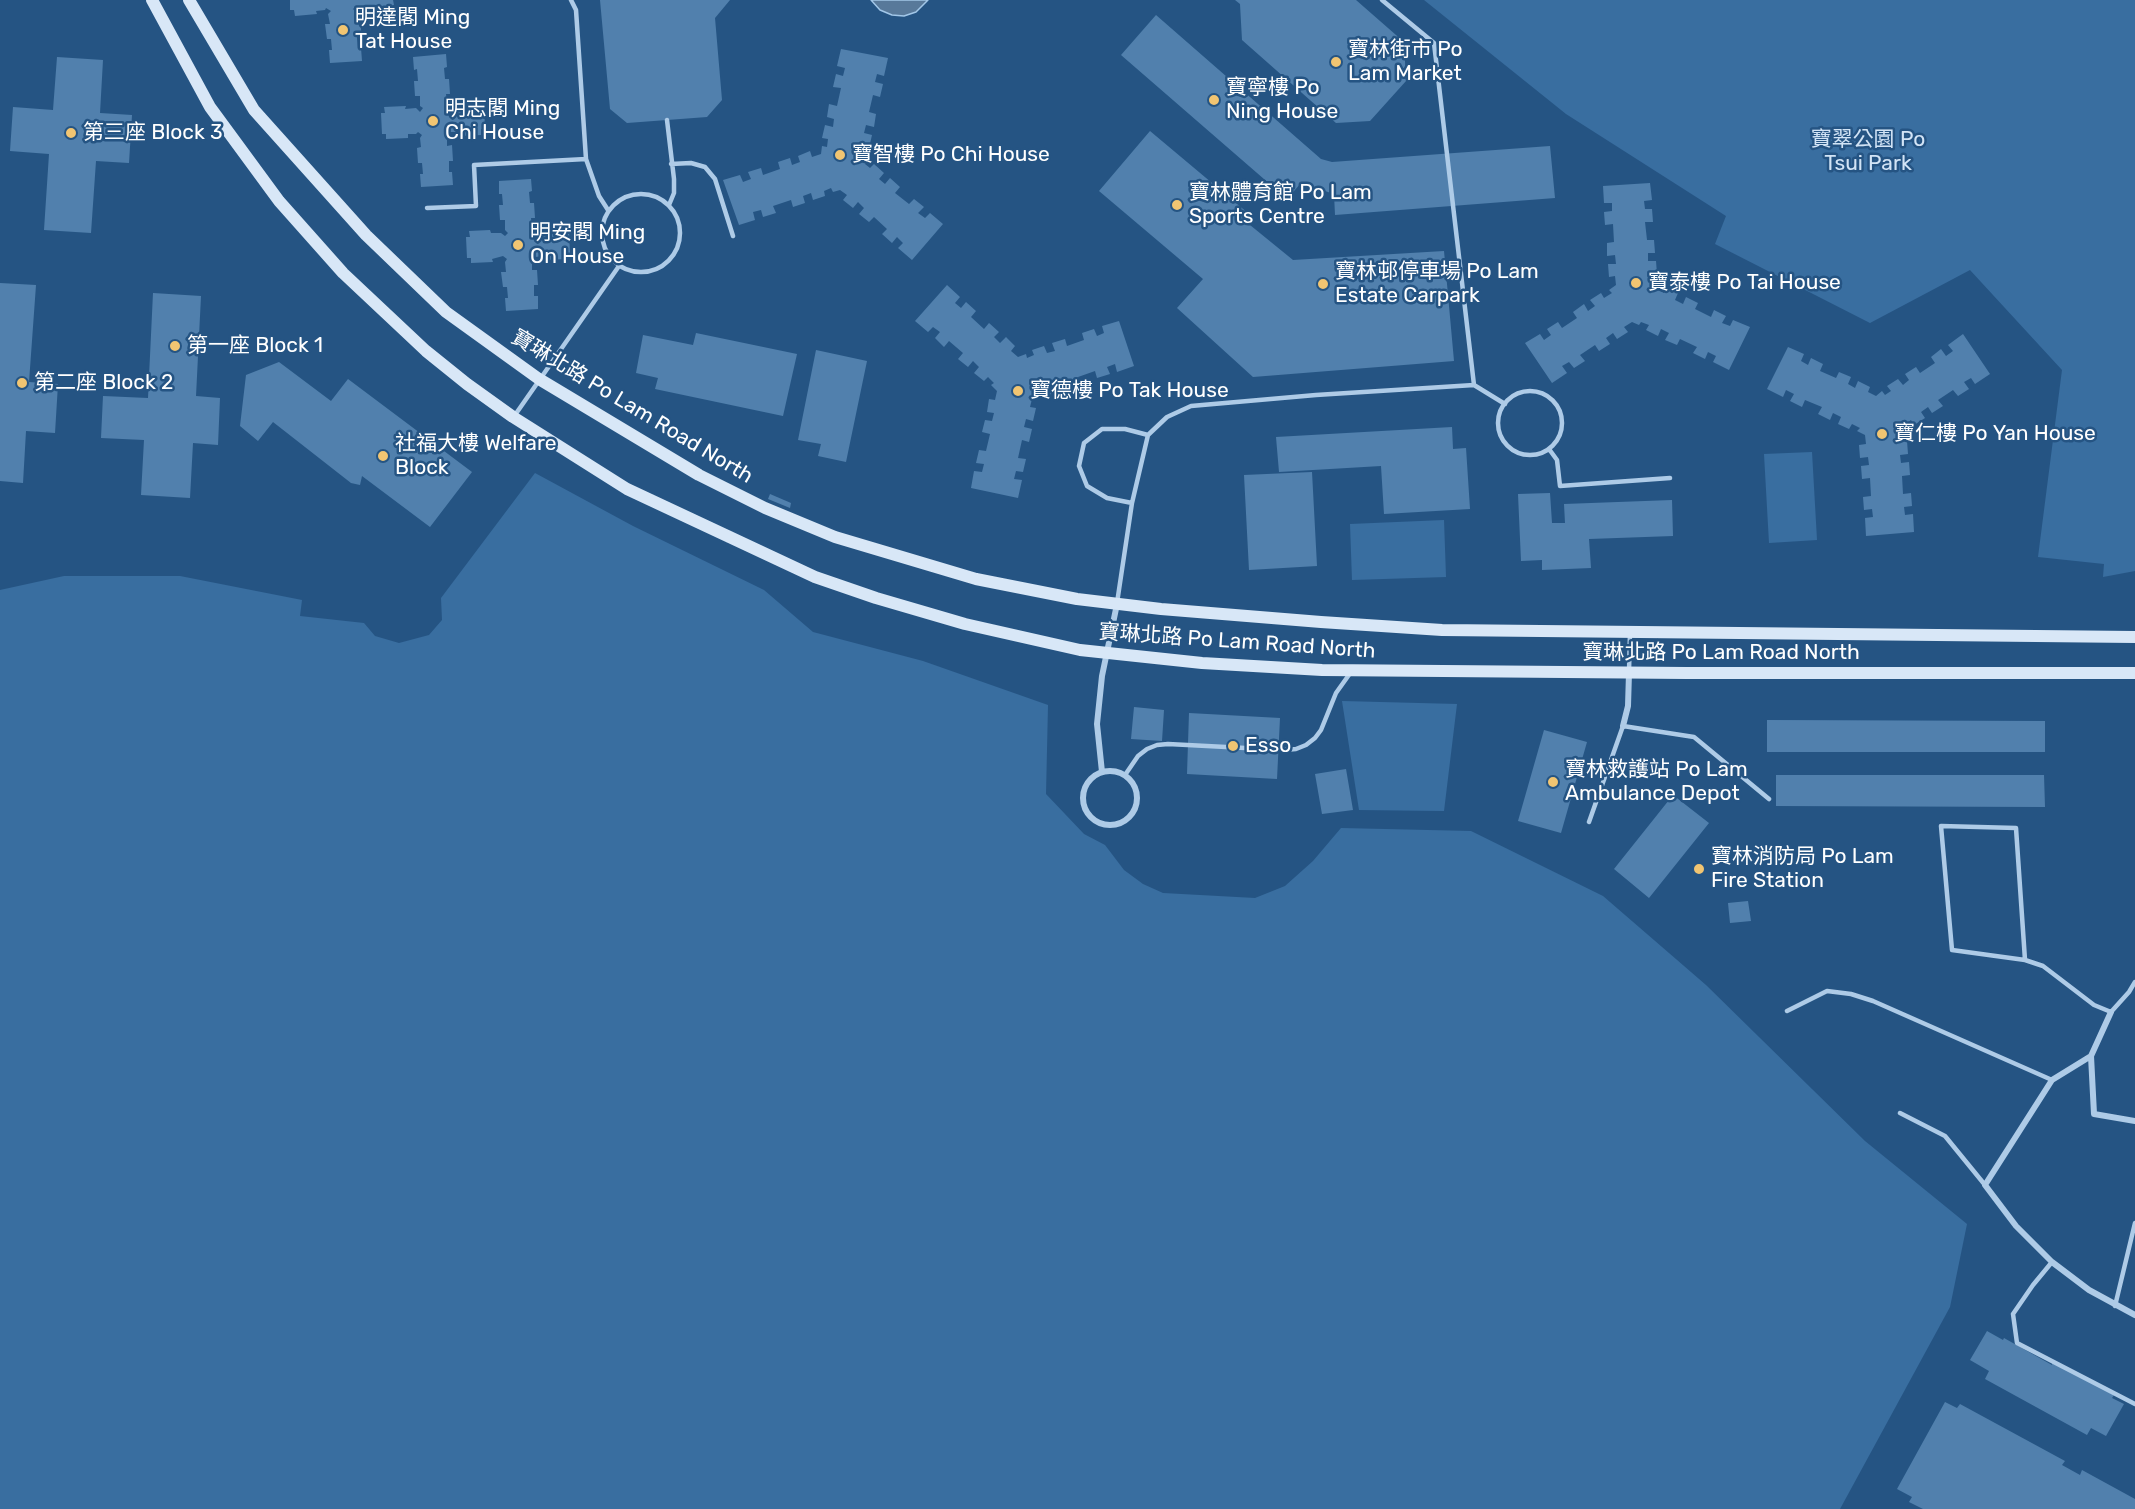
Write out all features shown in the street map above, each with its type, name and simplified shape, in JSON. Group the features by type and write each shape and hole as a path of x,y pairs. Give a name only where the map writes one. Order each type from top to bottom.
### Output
{"main road":[{"name":"寶琳北路 Po Lam Road North","path":"152,0 210,107 248,160 308,235 375,305 426,351 513,417 627,489 814,577 965,624 1024,638 1106,654 1202,663 1351,672 2135,673"},
{"name":"寶琳北路 Po Lam Road North","path":"189,0 254,110 366,235 446,312 539,379 730,491 835,537 976,579 1077,599 1161,609 1352,625 1442,630 2135,637"}],"street":[{"path":"1102,772 1097,724 1106,654 1117,603"},
{"path":"1623,726 1628,706 1629,672"},
{"path":"1102,772 1118,772 1125,775 1136,788 1136,805 1128,818 1121,823 1105,824 1097,821 1085,808 1084,799 1088,783 1102,772"},
{"path":"2111,1012 2091,1056 2094,1114 2135,1121"},
{"path":"2091,1056 2052,1080 1985,1185 2016,1226 2052,1262 2089,1290 2135,1315"}],"lane":[{"path":"571,0 576,10 586,159 599,196 608,210"},
{"path":"1382,0 1434,43 1474,385"},
{"path":"667,120 674,194 669,205"},
{"path":"427,208 476,206 474,165 586,159"},
{"path":"671,164 691,163 705,167 715,178 733,236"},
{"path":"638,193 659,197 677,216 681,228 680,241 671,258 656,269 644,272 631,271 619,266 605,249 602,238 602,228 608,210 627,195 638,193"},
{"path":"513,417 619,266"},
{"path":"1117,603 1132,503 1148,435 1167,417 1191,406 1474,385 1505,404"},
{"path":"1532,392 1551,399 1557,406 1562,424 1556,443 1549,449 1530,455 1511,449 1504,442 1498,423 1505,404 1512,397 1532,392"},
{"path":"1132,503 1107,498 1088,486 1078,466 1084,443 1102,429 1125,429 1148,435"},
{"path":"1549,449 1557,460 1560,486 1670,478"},
{"path":"1629,672 1630,632"},
{"path":"1125,775 1138,756 1146,749 1157,745 1284,750 1306,745 1322,730 1336,693 1351,672"},
{"path":"1589,822 1623,726 1694,737 1769,798"},
{"path":"2025,960 2016,828 1941,826 1952,950 2025,960 2043,966 2094,1005 2111,1012 2135,982"},
{"path":"1787,1011 1827,991 1851,994 1873,1001 2052,1080"},
{"path":"1900,1113 1945,1137 1985,1185"},
{"path":"2115,1306 2135,1224"},
{"path":"2052,1262 2013,1314 2017,1343 2135,1404"}],"green space":[{"name":"寶翠公園 Po Tsui Park","path":"1424,0 2135,0 2135,571 2103,577 2104,564 2038,557 2062,370 1970,270 1870,323 1715,244 1726,216 1566,114"},
{"path":"1812,452 1817,540 1769,543 1764,454"},
{"path":"535,473 633,526 764,590 813,632 923,661 1048,705 1046,794 1084,834 1105,845 1124,870 1143,884 1163,893 1255,898 1285,886 1313,861 1341,828 1471,831 1603,896 1706,985 1865,1141 1967,1224 1950,1307 1840,1509 0,1509 0,590 64,576 180,576 302,600 300,616 364,623 375,636 399,643 429,635 442,620 441,598"},
{"path":"1444,520 1446,577 1352,580 1350,524"},
{"path":"1342,701 1457,704 1444,811 1359,810"}],"shaded area":[{"path":"871,0 928,0 916,12 904,16 892,15 880,10"}],"building":[{"name":"明達閣 Ming Tat House","path":"290,0 393,0 394,5 390,6 390,11 369,12 368,8 359,9 356,6 353,9 356,12 356,22 360,22 362,37 357,37 362,61 330,63 331,39 327,39 325,24 330,24 328,14 331,11 326,8 316,11 317,14 295,16 294,10 290,10"},
{"path":"600,0 730,0 715,18 722,100 707,117 627,123 610,109"},
{"name":"寶林街市 Po Lam Market","path":"1235,0 1356,0 1404,42 1406,81 1370,121 1336,123 1242,40 1240,4"},
{"name":"寶寧樓 Po Ning House","path":"1156,15 1321,159 1332,162 1550,146 1555,198 1335,215 1334,194 1301,183 1287,199 1121,55"},
{"name":"寶智樓 Po Chi House","path":"841,49 888,58 884,76 877,74 875,82 883,84 880,97 873,95 869,112 876,114 874,127 866,125 864,133 872,135 869,148 863,146 861,155 868,161 865,164 870,168 874,164 884,173 879,179 885,184 890,178 900,187 895,193 909,204 914,199 924,207 918,213 925,218 930,213 943,224 912,260 898,248 903,243 897,237 892,243 882,234 887,229 874,217 869,222 859,214 864,208 858,202 853,208 843,200 847,195 840,190 833,192 831,188 824,191 825,196 813,200 811,193 803,196 805,203 793,207 791,200 773,206 776,213 763,217 761,210 753,212 755,220 739,225 723,180 740,175 743,182 751,179 748,172 761,168 763,175 780,169 778,162 790,158 792,165 800,162 798,156 810,151 812,157 821,154 822,146 827,147 828,139 822,138 825,125 833,127 834,119 827,117 829,104 837,106 841,88 833,87 836,74 843,76 845,68 837,66"},
{"name":"明志閣 Ming Chi House","path":"446,54 445,79 449,79 450,94 446,94 447,104 444,106 448,110 459,107 458,103 480,102 480,107 484,107 485,129 481,129 481,135 460,136 460,132 447,130 444,133 447,136 447,146 452,145 453,161 449,161 449,172 452,172 453,185 421,187 422,163 418,163 417,148 421,147 422,135 418,132 408,134 408,138 386,139 386,134 382,134 381,113 385,113 384,107 406,106 405,109 416,108 420,112 423,108 420,106 420,96 415,96 414,81 418,81 413,57"},
{"name":"第三座 Block 3","path":"57,57 103,60 100,113 132,115 129,163 96,161 91,233 44,230 49,154 10,151 13,107 53,110"},
{"name":"寶林邨停車場 Po Lam Estate Carpark","path":"1150,131 1255,219 1250,225 1293,260 1444,251 1454,361 1253,377 1177,308 1203,279 1099,191"},
{"name":"明安閣 Ming On House","path":"531,179 530,203 534,203 535,218 531,218 532,228 530,230 533,234 543,232 543,227 565,226 566,232 569,231 570,253 566,254 567,259 545,260 545,256 535,257 532,254 529,257 532,260 532,270 537,270 538,285 534,285 534,296 538,296 538,309 506,311 507,287 503,287 501,272 506,272 507,259 503,256 492,259 493,262 471,263 471,258 467,258 466,237 470,237 469,231 490,230 491,233 501,233 505,236 508,233 505,230 505,220 500,220 499,205 503,205 502,194 499,194 499,181"},
{"name":"寶泰樓 Po Tai House","path":"1650,183 1652,200 1644,201 1645,209 1652,209 1653,222 1645,222 1647,240 1654,240 1655,253 1648,253 1648,261 1656,261 1657,274 1651,274 1651,281 1655,281 1656,289 1664,293 1667,288 1678,293 1675,300 1683,304 1686,297 1698,303 1695,309 1711,317 1714,310 1726,316 1722,323 1730,326 1733,320 1750,327 1729,370 1713,362 1716,356 1708,352 1705,359 1693,353 1697,347 1680,339 1677,345 1665,340 1669,333 1661,329 1658,336 1646,330 1649,325 1632,322 1624,327 1628,332 1617,339 1613,333 1606,338 1610,344 1599,351 1595,345 1580,355 1585,361 1574,368 1569,362 1562,366 1567,373 1552,383 1525,343 1540,334 1544,340 1551,335 1547,329 1558,322 1562,328 1577,318 1573,312 1584,304 1588,311 1595,306 1590,300 1601,293 1604,298 1612,293 1609,290 1616,285 1615,276 1609,277 1608,264 1616,264 1615,255 1607,256 1607,243 1614,242 1613,224 1605,225 1604,212 1612,211 1612,203 1604,203 1603,186"},
{"name":"第二座 Block 2","path":"0,283 36,285 29,382 58,384 55,433 26,431 23,483 0,481"},
{"name":"寶德樓 Po Tak House","path":"947,285 960,297 955,303 961,308 966,302 976,311 971,317 984,329 989,323 999,332 994,337 1000,343 1006,337 1015,346 1011,351 1018,357 1026,354 1027,358 1034,355 1032,350 1044,346 1047,353 1055,351 1052,343 1065,339 1067,346 1084,340 1082,333 1094,329 1097,336 1104,333 1102,326 1119,321 1134,366 1117,372 1115,364 1107,367 1110,374 1097,378 1095,371 1078,377 1080,384 1068,388 1065,381 1057,383 1060,391 1048,395 1045,389 1037,392 1036,400 1032,399 1030,407 1036,408 1033,421 1026,419 1024,427 1032,429 1029,442 1022,440 1018,458 1026,459 1023,472 1016,471 1014,479 1022,480 1018,498 971,488 974,471 982,472 984,464 976,463 979,450 986,451 990,434 982,432 985,420 992,421 994,413 987,412 989,399 995,400 997,391 991,385 994,383 988,377 984,381 974,373 979,367 973,361 968,367 958,359 963,353 949,341 944,347 935,338 940,332 933,327 928,332 915,321"},
{"name":"第一座 Block 1","path":"153,293 201,296 196,396 220,398 218,445 193,443 190,498 141,495 144,440 101,438 103,396 148,398"},
{"path":"696,333 797,354 783,416 655,389 658,378 636,373 643,335 693,345"},
{"name":"寶仁樓 Po Yan House","path":"1963,334 1990,374 1975,384 1971,378 1964,382 1969,389 1958,396 1953,390 1938,400 1943,406 1932,413 1928,407 1921,412 1925,418 1914,425 1911,420 1904,425 1905,433 1900,433 1901,441 1907,441 1908,454 1900,455 1901,463 1909,462 1910,475 1902,476 1903,494 1911,493 1912,506 1904,507 1905,515 1913,514 1914,532 1866,536 1865,518 1873,517 1872,509 1864,510 1863,497 1871,496 1870,478 1862,479 1861,466 1869,465 1868,457 1860,458 1859,445 1866,444 1865,435 1857,431 1860,428 1852,424 1849,429 1838,424 1841,417 1833,413 1830,420 1818,414 1822,407 1805,400 1802,407 1790,401 1794,394 1786,390 1783,397 1767,389 1788,347 1804,354 1801,361 1808,365 1811,358 1823,364 1820,371 1836,378 1839,372 1851,377 1848,384 1855,388 1858,381 1870,387 1868,392 1876,396 1882,391 1885,395 1891,391 1887,386 1898,379 1903,385 1909,380 1905,374 1916,367 1920,373 1935,363 1931,357 1941,349 1946,356 1953,351 1948,345"},
{"path":"816,350 867,361 846,462 818,456 821,444 798,440"},
{"name":"社福大樓 Welfare Block","path":"279,362 331,401 348,379 472,472 430,527 362,476 360,485 351,483 273,422 258,441 240,426 246,375"},
{"path":"1452,427 1453,449 1466,448 1470,509 1384,514 1381,466 1279,472 1276,437"},
{"path":"1312,472 1317,566 1249,570 1244,475"},
{"path":"1550,493 1552,523 1565,523 1564,504 1672,500 1673,536 1589,539 1591,568 1542,570 1542,560 1521,561 1518,494"},
{"path":"770,494 791,503 790,508 768,499"},
{"path":"1134,707 1164,710 1162,741 1131,739"},
{"name":"Esso","path":"1189,713 1280,718 1277,779 1187,774"},
{"path":"1767,720 2045,721 2045,752 1767,752"},
{"name":"寶林救護站 Po Lam Ambulance Depot","path":"1544,730 1587,742 1561,833 1518,821"},
{"path":"1346,769 1353,810 1322,814 1315,774"},
{"path":"1776,775 2044,775 2045,807 1776,806"},
{"name":"寶林消防局 Po Lam Fire Station","path":"1673,795 1709,823 1649,898 1614,869"},
{"path":"1748,901 1751,921 1730,923 1728,903"},
{"path":"1987,1331 2052,1365 2052,1361 2114,1395 2112,1398 2124,1404 2106,1436 2091,1428 2087,1435 1985,1379 1989,1371 1970,1360"},
{"path":"1945,1402 1957,1408 1960,1404 2065,1461 2062,1465 2080,1475 2082,1470 2135,1499 2135,1509 1923,1509 1909,1502 1912,1497 1897,1489"}],"place":[{"name":"明達閣 Ming Tat House","path":"343,30"},
{"name":"寶林街市 Po Lam Market","path":"1336,62"},
{"name":"寶寧樓 Po Ning House","path":"1214,100"},
{"name":"明志閣 Ming Chi House","path":"433,121"},
{"name":"第三座 Block 3","path":"71,133"},
{"name":"寶智樓 Po Chi House","path":"840,155"},
{"name":"寶林體育館 Po Lam Sports Centre","path":"1177,205"},
{"name":"明安閣 Ming On House","path":"518,245"},
{"name":"寶泰樓 Po Tai House","path":"1636,283"},
{"name":"寶林邨停車場 Po Lam Estate Carpark","path":"1323,284"},
{"name":"第一座 Block 1","path":"175,346"},
{"name":"第二座 Block 2","path":"22,383"},
{"name":"寶德樓 Po Tak House","path":"1018,391"},
{"name":"寶仁樓 Po Yan House","path":"1882,434"},
{"name":"社福大樓 Welfare Block","path":"383,456"},
{"name":"Esso","path":"1233,746"},
{"name":"寶林救護站 Po Lam Ambulance Depot","path":"1553,782"},
{"name":"寶林消防局 Po Lam Fire Station","path":"1699,869"}]}
